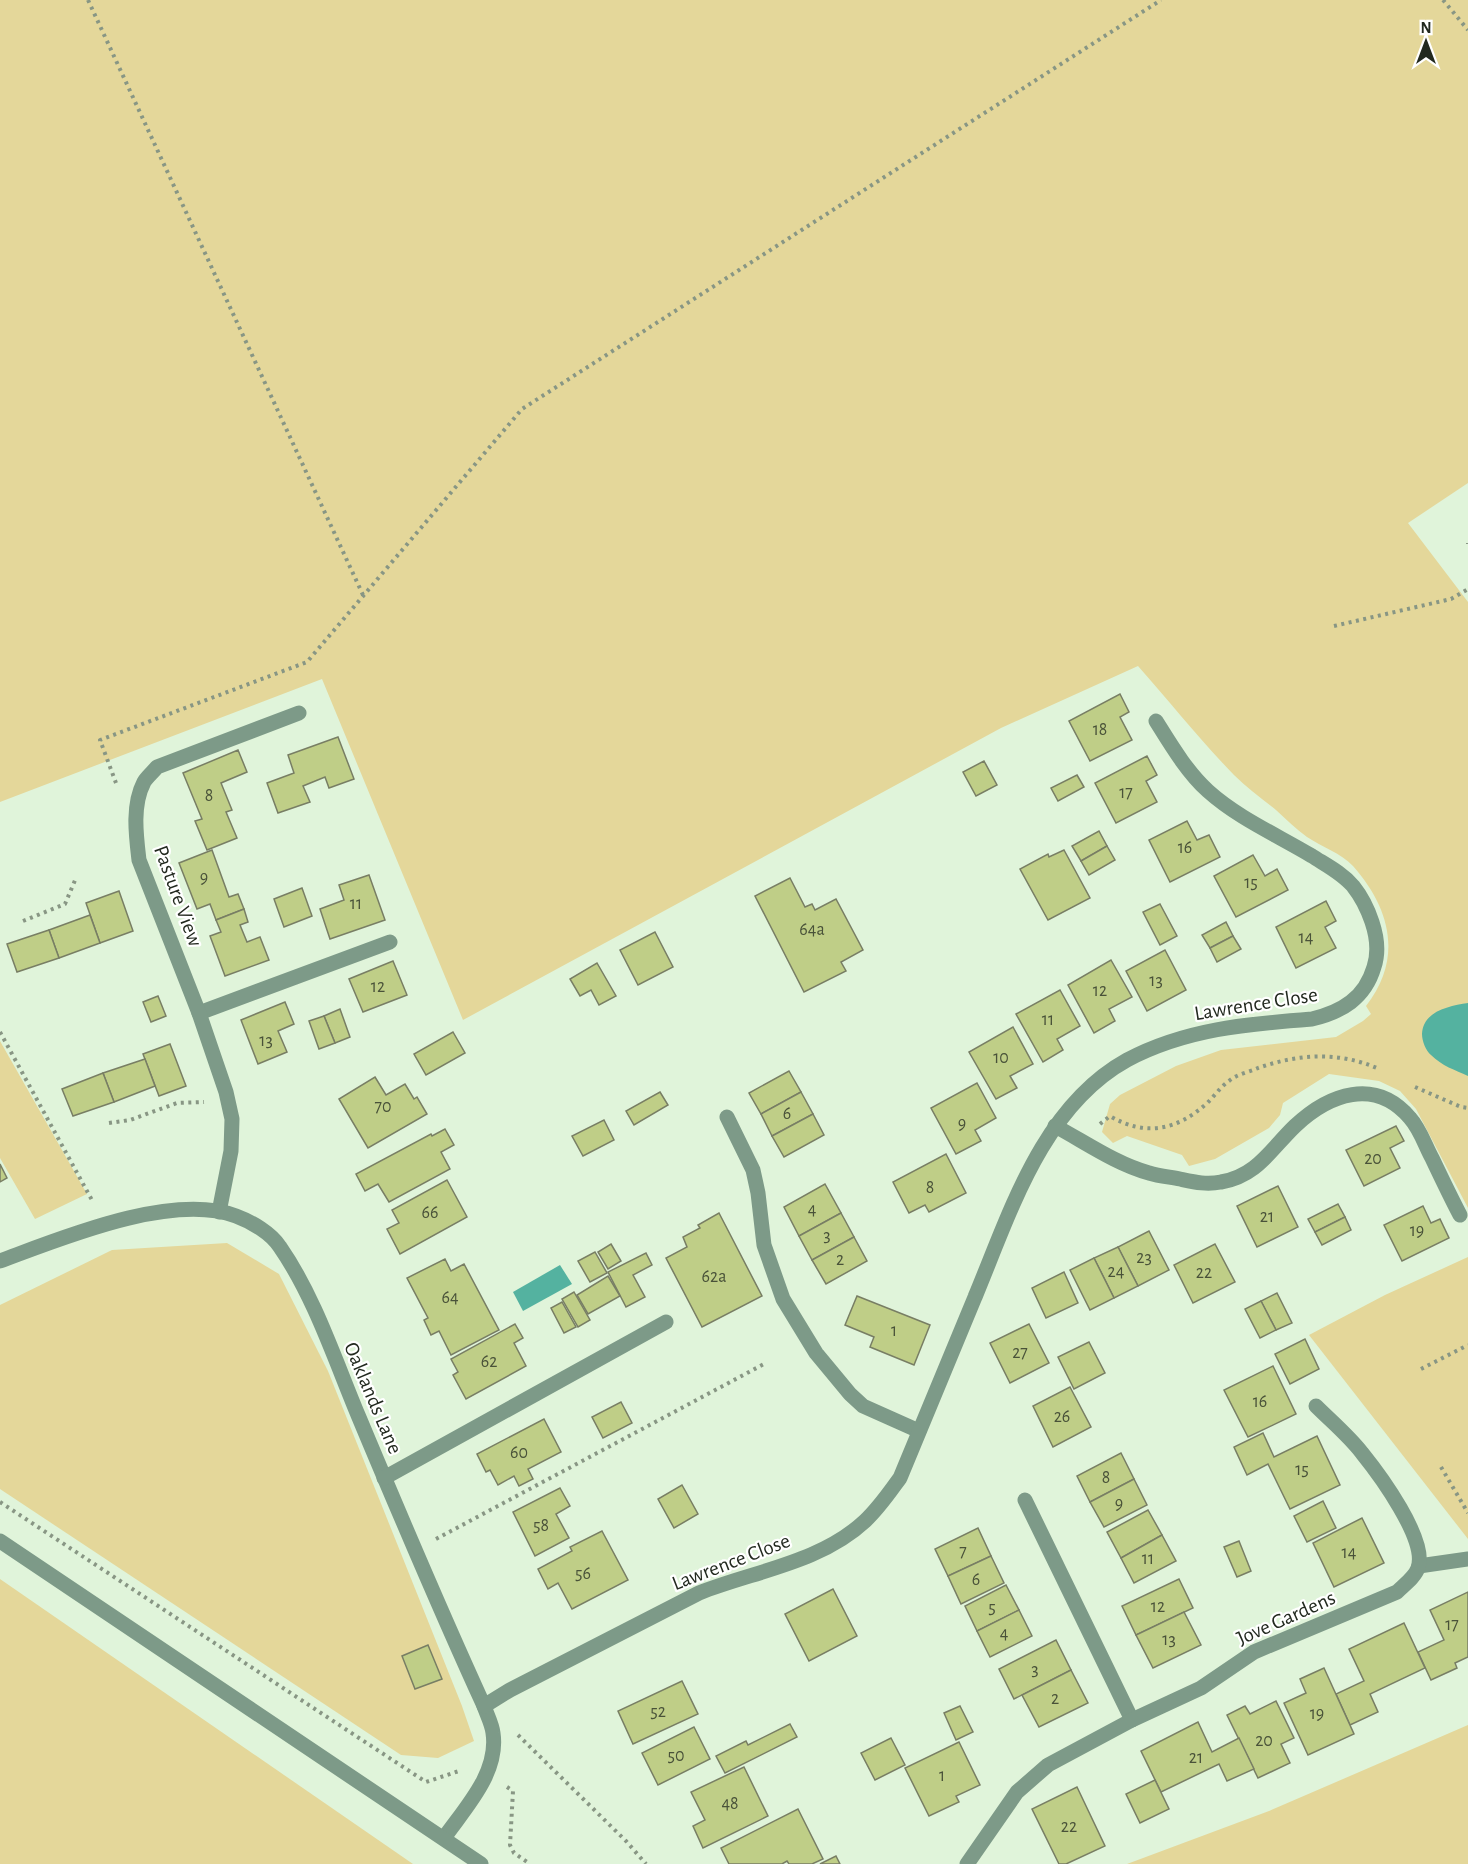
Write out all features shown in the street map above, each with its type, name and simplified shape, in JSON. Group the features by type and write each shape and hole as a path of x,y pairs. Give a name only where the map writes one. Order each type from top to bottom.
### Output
{"street":[{"name":"Pasture View","path":"219,1212 231,1151 232,1119 229,1103 199,1013 139,860 136,808 144,782 157,767 299,713"},
{"name":"Lawrence Close","path":"484,1706 520,1685 699,1593 730,1580 782,1566 845,1537 864,1523 880,1506 900,1478 1026,1176 1055,1126 1102,1076 1151,1048 1213,1029 1328,1016 1354,1001 1365,990 1376,964 1378,950 1376,932 1370,915 1352,885 1323,863 1253,823 1207,791 1180,758 1156,721"},
{"path":"199,1013 390,942"},
{"path":"1055,1126 1148,1173 1203,1184 1233,1179 1255,1168 1273,1152 1295,1126 1324,1104 1350,1094 1364,1093 1379,1096 1393,1103 1410,1118 1460,1215"},
{"path":"727,1117 753,1170 764,1245 783,1299 816,1353 863,1406 919,1431"},
{"name":"Oaklands Lane","path":"0,1261 104,1223 188,1209 235,1216 252,1223 279,1244 314,1312 414,1551 484,1706 493,1732 493,1744 486,1776 444,1838"},
{"path":"384,1478 666,1322"},
{"path":"1316,1406 1361,1452 1399,1505 1418,1550 1419,1566 1468,1559"},
{"path":"1025,1500 1132,1720"},
{"path":"0,1541 481,1864"},
{"name":"Jove Gardens","path":"967,1864 1010,1802 1031,1778 1067,1753 1201,1688 1254,1652 1397,1592 1419,1566"}],"path":[{"path":"88,0 363,595"},
{"path":"136,808 120,793 100,740 307,662 522,409 1161,0"},
{"path":"1443,0 1468,30"},
{"path":"1334,626 1451,599 1468,589"},
{"path":"23,921 65,904 76,878"},
{"path":"0,1032 104,1223"},
{"path":"1099,1125 1110,1116 1144,1129 1170,1127 1192,1116 1229,1080 1271,1064 1305,1056 1334,1056 1368,1065 1389,1074"},
{"path":"1408,1083 1432,1095 1468,1108"},
{"path":"110,1122 130,1120 177,1103 229,1103"},
{"path":"1421,1369 1468,1345"},
{"path":"414,1551 764,1364"},
{"path":"1440,1467 1468,1513"},
{"path":"0,1502 426,1782 469,1768 513,1791 510,1845 514,1852 530,1864"},
{"path":"516,1733 626,1841 646,1864"}],"shaded area":[{"path":"0,0 1468,0 1468,483 1408,523 1468,602 1468,1208 1416,1109 1400,1091 1379,1081 1329,1074 1283,1103 1280,1115 1269,1128 1215,1159 1189,1166 1182,1155 1127,1136 1113,1143 1102,1132 1110,1104 1120,1095 1176,1066 1221,1050 1336,1037 1363,1021 1371,1014 1366,1006 1378,988 1385,970 1388,952 1388,934 1384,917 1366,882 1353,866 1307,837 1239,780 1138,666 1001,728 463,1020 322,679 0,802"},
{"path":"0,1041 87,1194 35,1219 0,1158"},
{"path":"227,1243 279,1274 328,1371 474,1741 438,1758 401,1755 0,1489 0,1305 112,1250"},
{"path":"1468,1257 1468,1539 1309,1335 1385,1295"},
{"path":"0,1579 413,1864 0,1864"},
{"path":"1468,1725 1468,1864 1127,1864 1269,1811"}],"water":[{"path":"1468,1003 1468,1076 1435,1059 1427,1051 1422,1034 1423,1026 1432,1015 1445,1008"},
{"path":"560,1265 572,1284 523,1311 513,1292"}],"building":[{"path":"1120,694 1129,712 1120,717 1132,740 1090,761 1069,721"},
{"path":"338,737 354,779 329,788 325,777 303,786 310,802 278,813 267,783 294,773 288,755"},
{"path":"238,750 247,772 221,783 232,810 226,812 237,838 207,850 195,821 202,819 183,773"},
{"path":"1147,756 1157,775 1146,781 1157,802 1116,823 1095,783"},
{"path":"984,761 997,785 976,796 963,772"},
{"path":"1077,775 1084,787 1058,801 1051,788"},
{"path":"1187,821 1197,840 1209,835 1220,857 1170,882 1149,840"},
{"path":"1099,831 1107,846 1081,861 1072,846"},
{"path":"1107,846 1115,860 1089,875 1081,861"},
{"path":"212,850 229,897 238,894 244,909 216,920 210,904 197,909 179,863"},
{"path":"1064,850 1090,898 1048,920 1020,869 1048,854 1049,857"},
{"path":"1253,855 1265,876 1277,869 1288,890 1236,917 1214,876"},
{"path":"369,875 385,920 330,939 320,909 344,900 339,885"},
{"path":"790,878 805,907 812,904 815,910 836,899 863,950 841,962 846,971 804,992 755,896"},
{"path":"302,888 312,916 284,927 274,899"},
{"path":"119,891 133,931 100,943 86,903"},
{"path":"1326,901 1336,921 1325,927 1336,948 1296,968 1276,927"},
{"path":"1160,904 1177,936 1160,945 1143,912"},
{"path":"244,909 248,922 240,925 247,942 260,937 269,960 225,976 210,936 221,932 216,920"},
{"path":"90,915 100,943 59,958 49,930"},
{"path":"1226,922 1233,936 1210,948 1202,935"},
{"path":"49,930 59,958 17,972 7,944"},
{"path":"655,932 673,967 638,985 620,950"},
{"path":"1233,936 1241,949 1217,962 1210,948"},
{"path":"1165,950 1186,990 1147,1011 1126,971"},
{"path":"1111,960 1132,997 1109,1009 1115,1021 1094,1033 1068,985"},
{"path":"393,961 407,995 363,1012 349,979"},
{"path":"597,963 616,996 599,1005 591,990 580,996 570,979"},
{"path":"1060,990 1080,1026 1057,1039 1063,1050 1043,1062 1016,1014"},
{"path":"158,996 166,1016 151,1022 143,1002"},
{"path":"285,1002 294,1024 278,1031 287,1052 258,1064 241,1020"},
{"path":"340,1009 350,1037 335,1043 324,1016"},
{"path":"324,1016 335,1043 319,1049 309,1021"},
{"path":"1013,1027 1033,1064 1010,1076 1017,1088 996,1099 969,1052"},
{"path":"453,1032 465,1053 426,1075 414,1054"},
{"path":"170,1044 186,1086 159,1096 143,1054"},
{"path":"145,1059 155,1086 114,1102 103,1073"},
{"path":"789,1071 801,1092 761,1114 749,1093"},
{"path":"103,1073 114,1102 73,1116 62,1089"},
{"path":"375,1077 386,1095 405,1084 414,1099 417,1097 427,1114 368,1148 339,1099"},
{"path":"977,1083 996,1118 975,1130 981,1141 956,1154 931,1108"},
{"path":"660,1092 668,1105 634,1125 626,1111"},
{"path":"801,1092 813,1114 772,1136 761,1114"},
{"path":"813,1114 824,1135 784,1157 772,1136"},
{"path":"604,1120 614,1140 583,1156 572,1136"},
{"path":"1396,1126 1404,1141 1390,1148 1400,1168 1364,1186 1346,1150"},
{"path":"445,1129 454,1145 441,1152 450,1169 389,1202 378,1184 365,1191 356,1174 431,1134 432,1136"},
{"path":"946,1154 966,1193 929,1212 925,1205 909,1213 893,1182"},
{"path":"0,1164 7,1178 0,1182"},
{"path":"447,1180 467,1217 400,1254 387,1229 399,1223 392,1210"},
{"path":"825,1184 841,1213 799,1236 784,1207"},
{"path":"1278,1186 1298,1227 1257,1247 1237,1206"},
{"path":"1338,1204 1345,1217 1315,1232 1308,1219"},
{"path":"1423,1206 1431,1223 1440,1219 1449,1238 1402,1261 1384,1225"},
{"path":"719,1213 762,1296 702,1327 666,1258 687,1247 683,1237 700,1228 698,1225"},
{"path":"841,1213 854,1237 812,1260 799,1236"},
{"path":"1345,1217 1351,1230 1322,1245 1315,1232"},
{"path":"1149,1231 1169,1270 1138,1286 1118,1247"},
{"path":"854,1237 867,1261 826,1284 812,1260"},
{"path":"611,1244 621,1261 608,1269 598,1252"},
{"path":"1215,1244 1235,1282 1193,1303 1174,1265"},
{"path":"1118,1247 1138,1286 1114,1298 1094,1258"},
{"path":"595,1252 607,1273 590,1282 578,1261"},
{"path":"646,1253 652,1265 633,1275 645,1297 626,1307 608,1272"},
{"path":"1094,1258 1114,1298 1090,1310 1070,1270"},
{"path":"445,1259 451,1271 464,1264 499,1330 451,1355 439,1331 431,1335 424,1320 428,1318 407,1278"},
{"path":"1064,1272 1078,1303 1046,1318 1032,1288"},
{"path":"608,1276 620,1296 588,1314 577,1295"},
{"path":"574,1292 590,1320 578,1327 562,1299"},
{"path":"1277,1293 1292,1323 1276,1330 1261,1301"},
{"path":"857,1296 930,1325 914,1365 870,1347 874,1337 845,1325"},
{"path":"1261,1301 1276,1330 1260,1338 1245,1309"},
{"path":"562,1302 576,1327 564,1333 551,1308"},
{"path":"515,1324 523,1338 514,1343 526,1366 466,1399 453,1375 458,1372 451,1359"},
{"path":"1029,1324 1049,1363 1010,1383 990,1343"},
{"path":"1305,1339 1319,1369 1290,1384 1275,1354"},
{"path":"1089,1342 1105,1373 1074,1389 1058,1357"},
{"path":"1273,1366 1296,1414 1248,1437 1224,1390"},
{"path":"1070,1387 1091,1427 1053,1447 1033,1406"},
{"path":"621,1402 632,1423 603,1438 592,1417"},
{"path":"544,1419 561,1452 528,1469 533,1479 519,1486 514,1476 498,1485 490,1470 486,1472 477,1454"},
{"path":"1263,1433 1274,1457 1317,1436 1340,1485 1290,1509 1268,1464 1247,1475 1234,1447"},
{"path":"1121,1453 1134,1479 1090,1502 1077,1476"},
{"path":"1134,1479 1147,1505 1104,1527 1090,1502"},
{"path":"682,1485 698,1514 674,1528 658,1499"},
{"path":"560,1488 570,1506 556,1514 569,1538 535,1556 513,1512"},
{"path":"1323,1501 1336,1528 1307,1542 1294,1516"},
{"path":"1148,1510 1162,1535 1121,1558 1107,1532"},
{"path":"1362,1518 1384,1563 1334,1587 1313,1543"},
{"path":"978,1528 991,1556 948,1576 935,1549"},
{"path":"602,1531 628,1580 572,1609 558,1583 548,1589 538,1569 572,1551 570,1547"},
{"path":"1162,1535 1176,1561 1134,1583 1121,1558"},
{"path":"1239,1541 1251,1571 1237,1577 1224,1547"},
{"path":"991,1556 1004,1583 961,1604 948,1576"},
{"path":"1179,1579 1193,1608 1136,1635 1122,1606"},
{"path":"1006,1585 1019,1610 977,1631 965,1606"},
{"path":"833,1589 857,1636 809,1661 785,1614"},
{"path":"1468,1592 1468,1657 1455,1663 1457,1668 1431,1680 1418,1652 1444,1640 1430,1610"},
{"path":"1019,1610 1032,1636 990,1657 977,1631"},
{"path":"1184,1612 1201,1645 1153,1668 1136,1635"},
{"path":"1404,1623 1425,1668 1370,1694 1378,1712 1350,1725 1336,1694 1364,1681 1349,1649"},
{"path":"1056,1640 1071,1670 1014,1699 999,1669"},
{"path":"428,1645 442,1679 415,1689 402,1656"},
{"path":"1324,1668 1354,1734 1308,1755 1284,1703 1306,1693 1300,1679"},
{"path":"1071,1670 1088,1703 1039,1727 1022,1695"},
{"path":"682,1681 698,1714 633,1744 618,1711"},
{"path":"1276,1701 1294,1738 1281,1744 1290,1763 1258,1778 1227,1715 1245,1706 1250,1714"},
{"path":"960,1706 973,1732 956,1740 944,1713"},
{"path":"1198,1722 1212,1752 1239,1738 1254,1769 1227,1781 1219,1764 1161,1792 1141,1751"},
{"path":"790,1724 797,1737 725,1773 716,1756 746,1741 748,1745"},
{"path":"694,1727 710,1759 658,1785 642,1753"},
{"path":"891,1738 905,1765 875,1780 861,1753"},
{"path":"959,1742 980,1785 956,1796 959,1802 929,1816 905,1768"},
{"path":"744,1767 768,1816 703,1848 693,1826 705,1820 691,1792"},
{"path":"1155,1780 1169,1809 1140,1823 1126,1794"},
{"path":"1077,1787 1105,1846 1066,1864 1059,1864 1032,1809"},
{"path":"798,1809 823,1859 812,1864 789,1864 787,1861 782,1864 729,1864 721,1848"},
{"path":"836,1856 840,1864 820,1864"}]}
